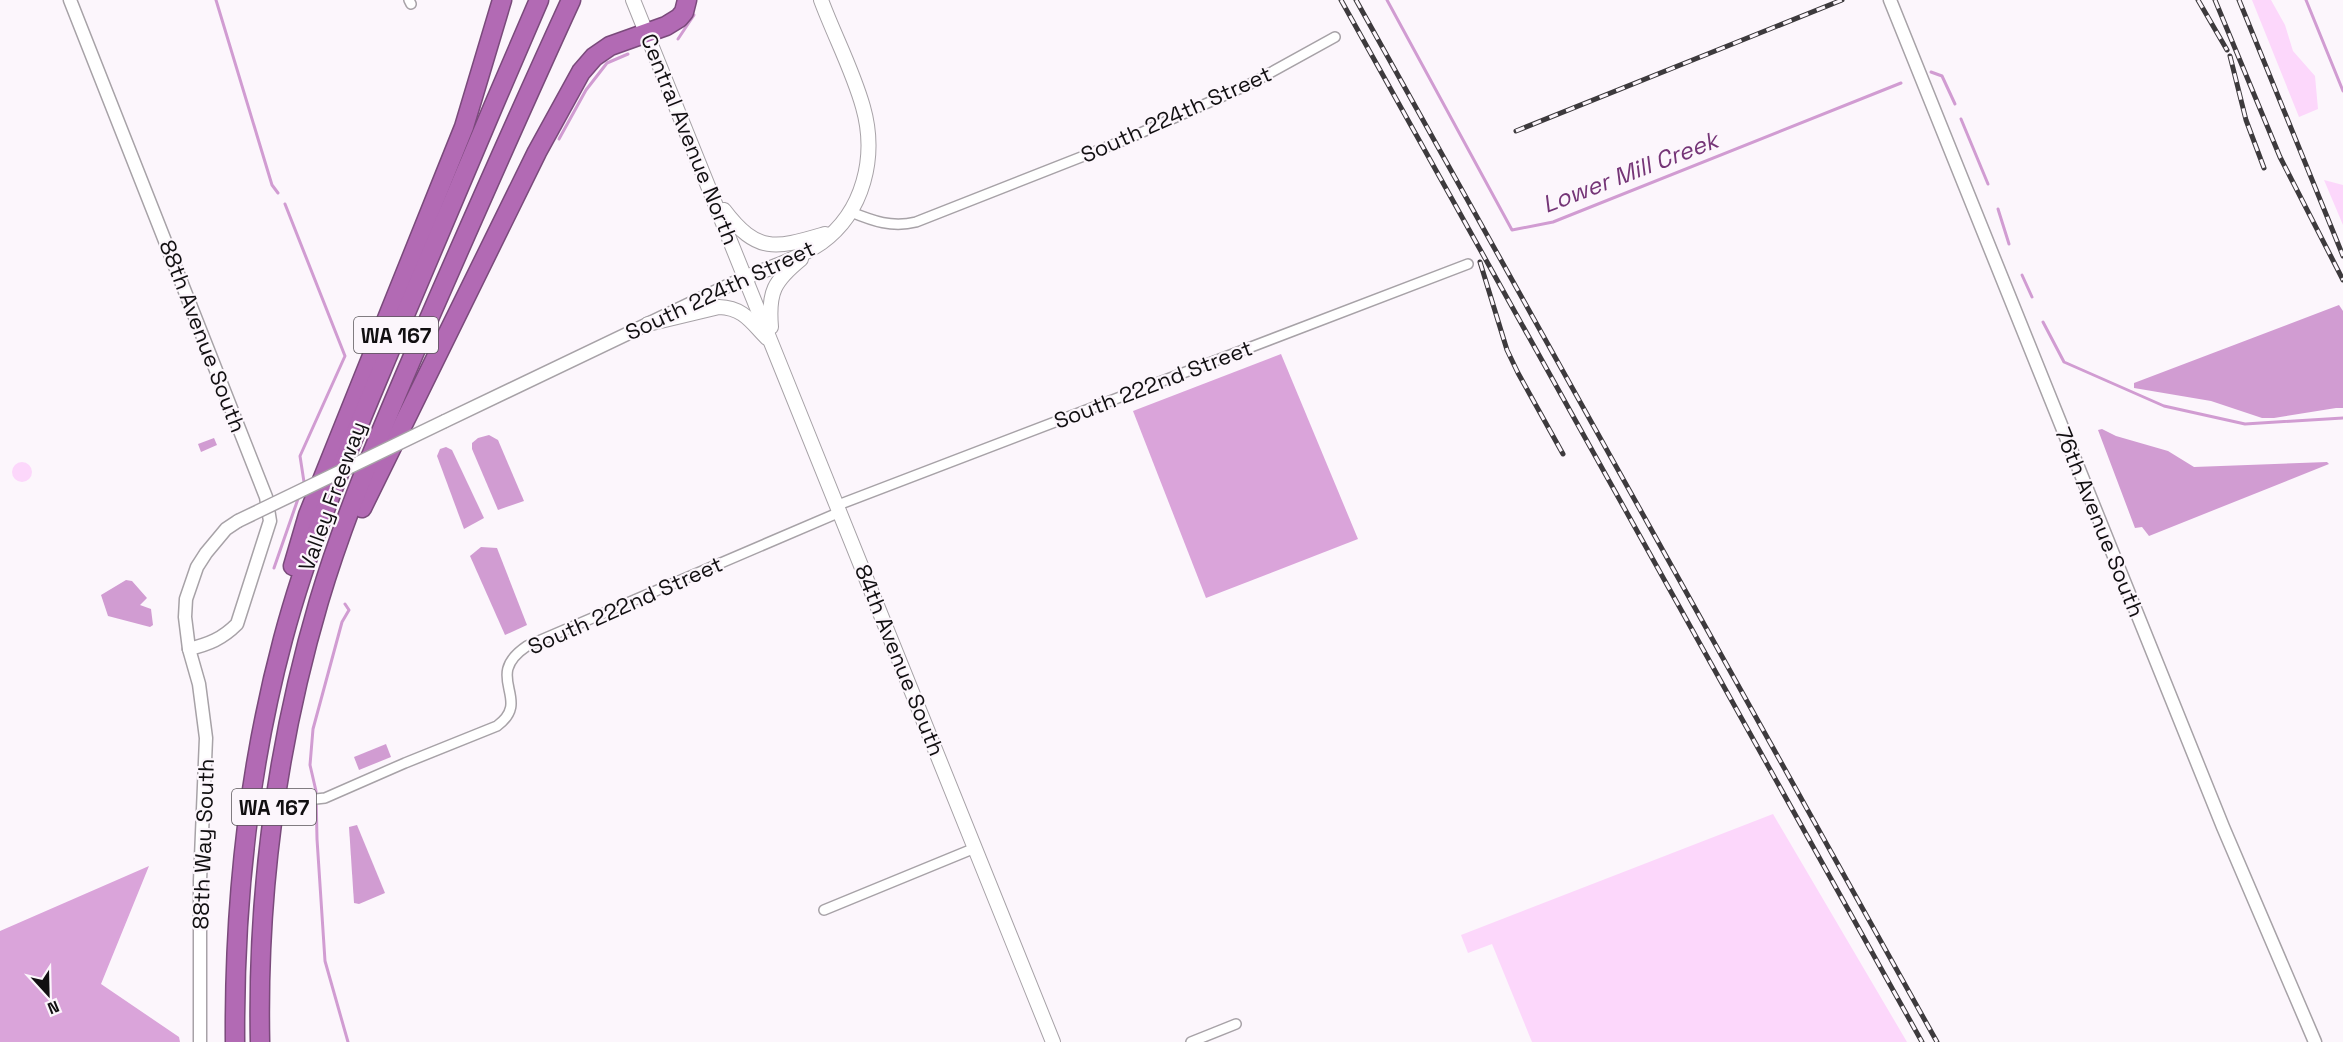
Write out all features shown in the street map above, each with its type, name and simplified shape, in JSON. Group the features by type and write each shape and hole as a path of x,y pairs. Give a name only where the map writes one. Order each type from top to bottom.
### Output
{"highway":[{"path":"273,676 278,617 308,515 464,127 502,0"},
{"name":"Valley Freeway","path":"235,1042 237,928 243,858 256,766 273,676 302,572 335,483 423,269 539,0"},
{"name":"Valley Freeway","path":"260,1042 259,994 264,884 275,797 289,720 327,577 355,496 385,421 571,0"},
{"path":"327,577 532,162 581,72 601,52 646,32 666,26 679,18 684,12 687,0"}],"main road":[{"name":"Central Avenue North","path":"633,0 746,278"},
{"path":"821,0 863,105 867,128 868,168 859,197 851,212"},
{"path":"712,194 745,234 762,243 788,244 835,231"},
{"name":"South 224th Street","path":"746,278 815,247 835,231 851,212"},
{"path":"773,344 770,299 780,279 789,268 815,247"},
{"name":"84th Avenue South","path":"746,278 1053,1042"},
{"path":"648,324 718,307 728,307 739,310 773,344"}],"street":[{"name":"88th Avenue South","path":"70,0 270,510 270,521 237,624 227,635 214,643 189,649"},
{"name":"76th Avenue South","path":"1890,0 2215,808 2315,1042"},
{"name":"South 224th Street","path":"851,212 882,223 904,225 916,222 1138,134 1250,84 1335,37"},
{"name":"South 222nd Street","path":"298,801 326,798 487,731 506,720 512,709 507,672 509,663 527,646 839,508 1468,264"},
{"name":"South 224th Street","path":"189,649 185,617 186,599 193,578 206,553 216,540 238,521 746,278"},
{"name":"88th Way South","path":"189,649 199,684 206,738 200,881 200,1042"},
{"path":"824,910 975,848"},
{"path":"1191,1042 1236,1024"}],"shaded area":[{"path":"2252,0 2271,0 2285,25 2293,51 2315,76 2318,109 2299,117"},
{"path":"2324,180 2343,185 2343,225"},
{"path":"2339,305 2343,311 2343,408 2262,418 2211,401 2134,388 2134,383"},
{"path":"1281,354 1358,539 1206,598 1133,411"},
{"path":"2102,429 2116,436 2168,451 2194,467 2327,462 2329,464 2149,536 2142,527 2135,528 2098,430"},
{"path":"489,435 498,440 524,501 498,510 472,449 472,443 478,438"},
{"path":"214,438 217,445 201,452 198,444"},
{"path":"446,447 452,450 484,518 464,529 437,456 440,449"},
{"path":"22,462 29,465 32,472 29,479 22,482 15,479 12,472 15,465"},
{"path":"481,547 497,548 527,625 505,635 470,556"},
{"path":"126,580 132,581 147,598 140,605 151,609 153,625 150,627 108,616 101,595"},
{"path":"386,744 391,757 359,770 354,757"},
{"path":"1773,814 1907,1042 1532,1042 1492,944 1468,953 1461,935"},
{"path":"357,825 385,893 359,904 354,903 349,827"},
{"path":"149,866 101,984 179,1037 180,1042 0,1042 0,931"}],"waterway":[{"path":"216,0 272,185 278,193"},
{"name":"Lower Mill Creek","path":"1387,0 1512,230 1553,222 1901,83"},
{"path":"2306,0 2343,91"},
{"path":"678,39 694,15"},
{"path":"559,139 586,90 607,63 628,54"},
{"name":"Lower Mill Creek","path":"1931,72 1942,76 1955,104"},
{"name":"Lower Mill Creek","path":"1961,119 1988,184"},
{"path":"285,204 345,356 300,456 304,482 302,487"},
{"name":"Lower Mill Creek","path":"1998,209 2009,244"},
{"name":"Lower Mill Creek","path":"2022,275 2032,297"},
{"name":"Lower Mill Creek","path":"2043,322 2064,362 2164,406 2245,424 2343,418"},
{"path":"274,568 299,496"},
{"path":"345,604 349,610 342,622 313,729 310,765 316,791 325,961 348,1042"}],"railway":[{"path":"1341,0 1922,1042"},
{"path":"1356,0 1937,1042"},
{"path":"1516,131 1842,0"},
{"path":"2198,0 2227,50"},
{"path":"2215,0 2280,157 2343,280"},
{"path":"2239,0 2343,256"},
{"path":"2230,56 2246,120 2264,168"},
{"path":"1480,262 1507,350 1563,454"}]}
